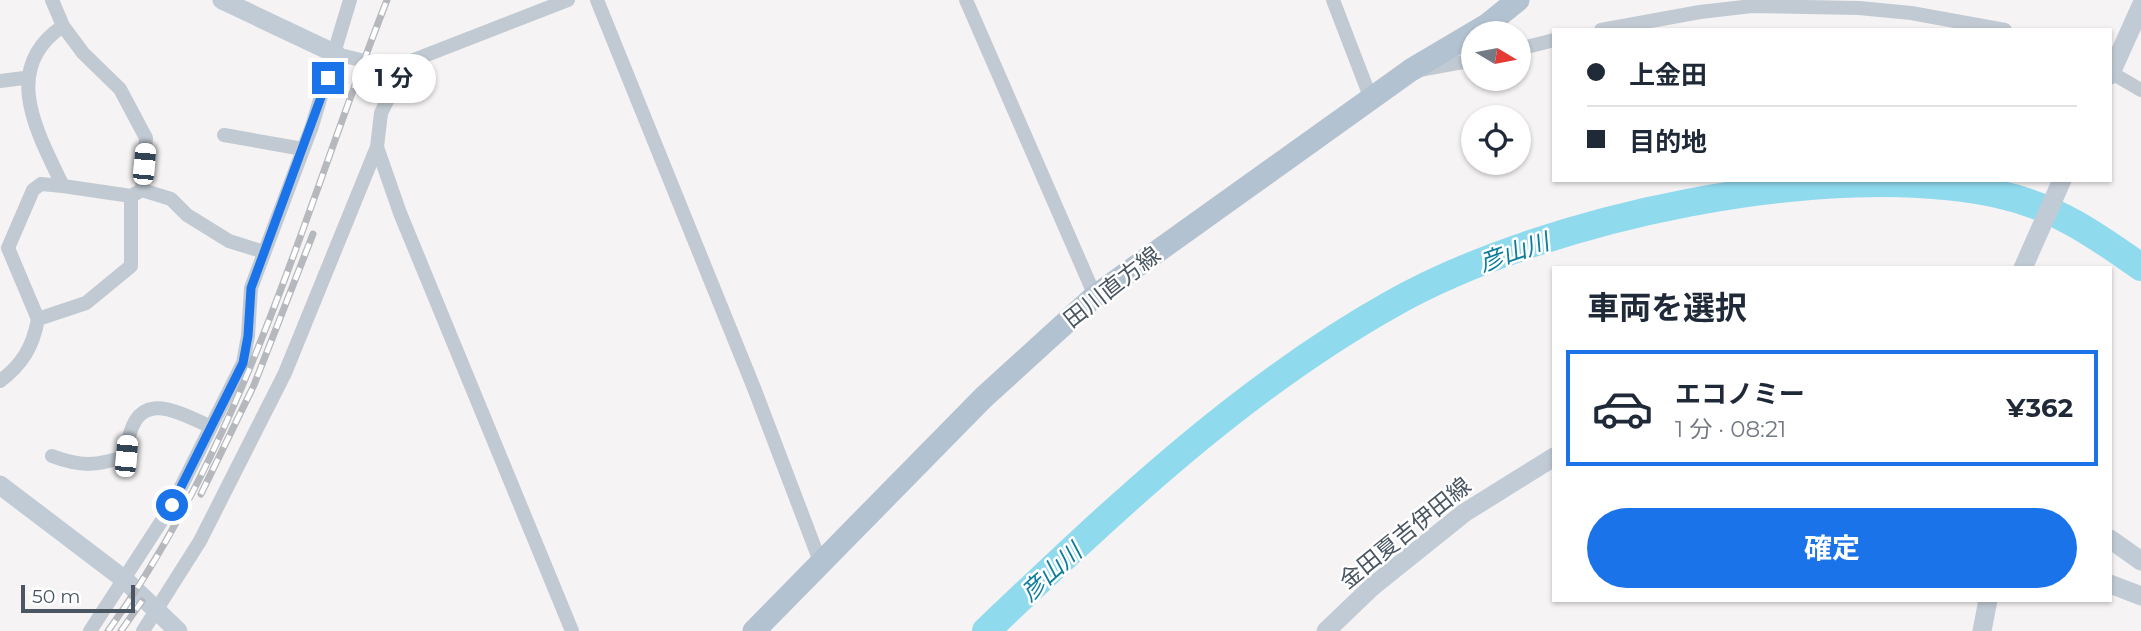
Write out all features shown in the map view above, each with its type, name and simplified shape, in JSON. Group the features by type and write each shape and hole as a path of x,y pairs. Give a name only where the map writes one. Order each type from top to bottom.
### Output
{"main road":[{"path":"222,0 336,54"},
{"name":"田川直方線","path":"754,631 983,398 1095,296 1411,70 1487,25 1518,0"},
{"path":"2112,71 2141,6"},
{"path":"2024,266 2061,182"},
{"name":"金田夏吉伊田線","path":"1326,631 1373,586 1464,513 1552,458"},
{"path":"0,485 125,580 178,631"},
{"path":"2112,540 2141,561"},
{"path":"2112,585 2141,596"},
{"path":"1982,631 1988,602"}],"street":[{"path":"38,319 86,303 131,266 136,193 146,138 120,89 83,52 63,26 51,0"},
{"path":"90,631 172,505 243,363 248,336 251,288 336,54 350,0"},
{"path":"336,54 373,63 406,63 568,0"},
{"path":"597,0 754,388 821,564"},
{"path":"966,0 1095,296"},
{"path":"1333,0 1371,99"},
{"path":"1612,28 1700,12 1752,6 1859,8 1911,13 1995,28"},
{"path":"63,26 50,34 27,65 24,78 31,118 63,186"},
{"path":"1531,46 1552,41"},
{"path":"1411,70 1461,62"},
{"path":"142,631 200,541 285,373 377,147 381,114 406,63"},
{"path":"2112,74 2141,90"},
{"path":"0,81 24,78"},
{"path":"224,135 303,149"},
{"path":"377,147 400,213 572,631"},
{"path":"0,381 23,361 34,339 38,319 4,249 33,190 41,184 171,199 187,215 229,241 264,252"},
{"path":"52,456 68,462 99,466 126,456 128,441 136,421 141,413 156,407 172,408 211,427"}],"waterway":[{"name":"彦山川","path":"986,631 1178,455 1281,375 1390,305 1453,274 1526,246 1605,222 1688,203 1773,190 1855,183 1933,185 2002,195 2040,207 2092,234 2141,267"}],"railway":[{"path":"108,631 156,559 197,483 234,405 298,244 387,0"},
{"path":"201,494 254,385 313,234"},
{"path":"121,631 142,601"}],"route":[{"path":"172,505 243,363 248,336 251,288 328,78"}]}
